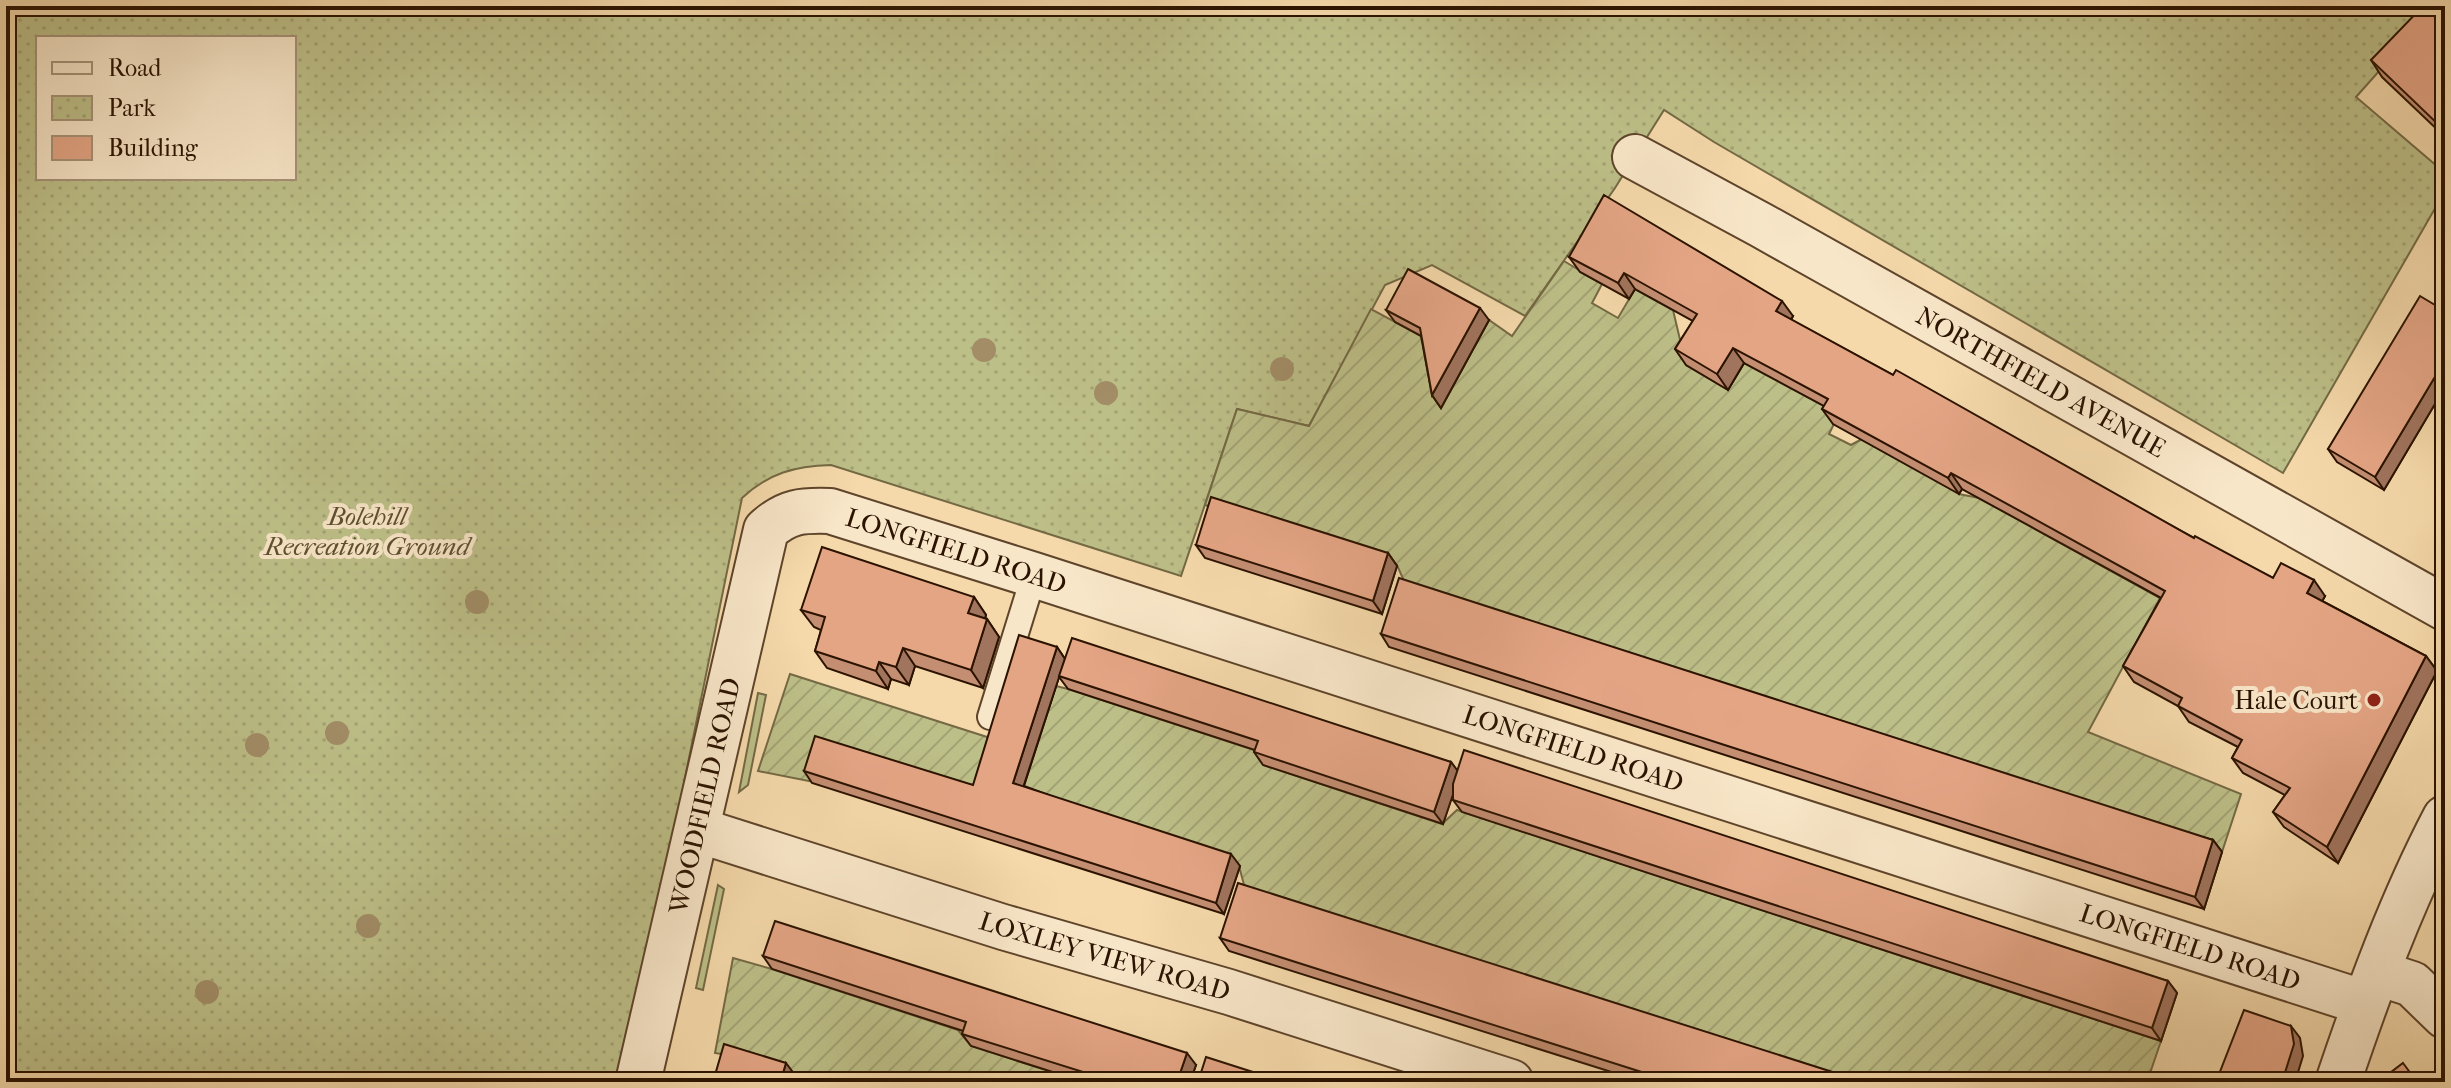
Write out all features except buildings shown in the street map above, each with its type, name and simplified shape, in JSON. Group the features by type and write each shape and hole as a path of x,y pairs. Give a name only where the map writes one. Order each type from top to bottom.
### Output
{"street":[{"name":"NORTHFIELD AVENUE","path":"1635,157 2445,608"},
{"name":"LONGFIELD ROAD","path":"780,517 806,510 830,511 2371,988 2412,984 2445,1016"},
{"name":"WOODFIELD ROAD","path":"638,1082 766,530 780,517"},
{"path":"2338,1082 2371,988 2433,867 2445,818"},
{"name":"LOXLEY VIEW ROAD","path":"698,830 988,922 1229,992 1511,1082"}],"lane":[{"path":"990,717 1034,575"}],"green space":[{"name":"Bolehill Recreation Ground","path":"6,6 2437,6 2356,97 2445,173 2445,191 2283,473 1664,110 1615,188 1525,316 1432,265 1385,285 1309,426 1237,409 1181,576 831,465 783,472 762,482 742,498 623,1082 6,1082"},
{"path":"1564,261 1602,284 1592,303 1618,318 1635,289 1673,310 1686,365 1728,390 1746,360 1839,414 1829,434 1851,445 1884,427 1959,494 1979,498 2160,598 2088,732 2241,794 2222,852 1408,590 1397,565 1205,505 1237,409 1309,426 1371,309 1442,347 1489,320 1512,336"},
{"path":"790,674 1034,752 1056,686 1068,689 1257,751 1263,765 1442,824 1457,810 2161,1041 2147,1082 1832,1082 1247,896 1239,866 758,771"},
{"path":"758,693 766,695 748,785 739,792"},
{"path":"718,885 724,889 703,990 696,988"},
{"path":"733,958 958,1030 971,1046 1084,1082 793,1082 733,1056 715,1053"}],"place":[{"name":"Hale Court","path":"2374,700"}]}
